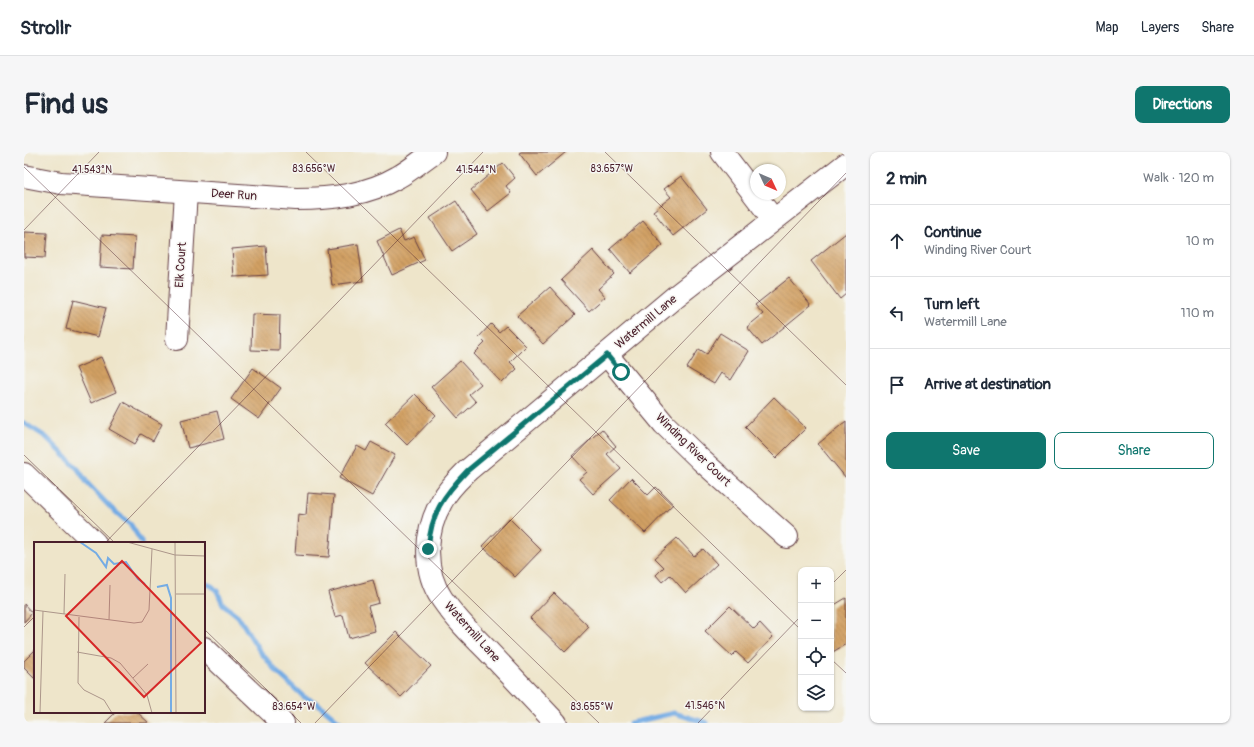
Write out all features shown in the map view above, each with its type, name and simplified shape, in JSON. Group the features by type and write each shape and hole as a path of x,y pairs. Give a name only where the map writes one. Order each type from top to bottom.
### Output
{"street":[{"name":"Deer Run","path":"24,176 61,183 296,199 323,199 349,195 374,188 399,177 434,152"},
{"path":"722,152 773,219"},
{"name":"Watermill Lane","path":"556,723 457,619 442,598 431,575 428,549 432,524 442,500 467,471 676,296 773,219 846,164"},
{"name":"Elk Court","path":"176,339 186,192"},
{"name":"Winding River Court","path":"607,355 664,424 701,460 787,536"},
{"path":"24,474 94,542"},
{"path":"205,649 284,723"}],"building":[{"path":"566,152 537,176 519,153"},
{"path":"503,163 515,178 506,186 511,193 488,211 471,190"},
{"path":"681,176 707,209 673,236 653,211 671,197 664,189"},
{"path":"456,201 477,234 452,251 430,218"},
{"path":"643,221 663,245 630,273 610,249"},
{"path":"399,230 404,241 414,237 425,260 392,275 377,241"},
{"path":"24,232 47,233 45,258 24,257"},
{"path":"846,233 846,294 840,299 811,261"},
{"path":"102,235 135,237 133,269 100,267"},
{"path":"358,244 363,281 332,285 327,249"},
{"path":"266,246 268,275 234,277 232,249"},
{"path":"593,250 614,274 598,289 605,297 589,311 561,280"},
{"path":"789,278 811,305 762,345 747,327 763,314 755,305"},
{"path":"550,287 575,315 543,344 517,316"},
{"path":"73,300 106,308 98,337 66,329"},
{"path":"252,314 280,315 279,351 251,350"},
{"path":"491,324 499,332 506,326 526,346 510,362 517,369 502,383 474,354 485,343 479,337"},
{"path":"720,333 749,351 731,380 721,373 714,384 687,368 699,349 707,354"},
{"path":"101,357 116,392 91,403 76,368"},
{"path":"460,361 481,384 469,394 476,402 458,418 431,387"},
{"path":"253,368 281,388 259,419 231,399"},
{"path":"415,394 436,415 407,445 385,423"},
{"path":"774,397 806,428 776,458 745,427"},
{"path":"123,402 162,424 153,441 141,434 135,444 109,429"},
{"path":"217,411 224,439 188,448 181,420"},
{"path":"846,421 846,478 818,444"},
{"path":"602,429 616,446 607,454 621,469 593,494 579,479 587,472 572,456"},
{"path":"371,442 395,455 372,496 339,478 357,446 366,451"},
{"path":"631,478 648,495 656,487 673,504 645,533 610,500"},
{"path":"308,493 334,495 329,557 295,555 298,514 306,515"},
{"path":"509,518 541,550 515,577 482,546"},
{"path":"677,538 694,556 703,549 717,564 686,593 670,575 662,582 656,575 664,567 655,558"},
{"path":"373,580 379,603 368,606 375,631 349,638 343,615 335,617 328,592"},
{"path":"554,593 589,627 565,652 530,618"},
{"path":"846,598 846,644 834,651 834,639 834,605"},
{"path":"24,604 32,613 24,622"},
{"path":"730,606 754,629 760,623 773,637 748,663 736,652 732,656 705,631"},
{"path":"396,632 431,666 401,697 365,663"},
{"path":"34,651 34,678 24,668 24,661"},
{"path":"115,713 138,713 149,723 105,723"}],"waterway":[{"path":"24,423 46,437 78,469 88,484 112,509 131,525 141,542"},
{"path":"205,583 212,586 217,591 223,604 238,616 259,650 277,672 304,697 316,702 341,723"},
{"path":"630,723 674,713 707,723"}],"route":[{"path":"428,549 429,536 436,511 449,489 467,471 607,355 621,372"}]}
